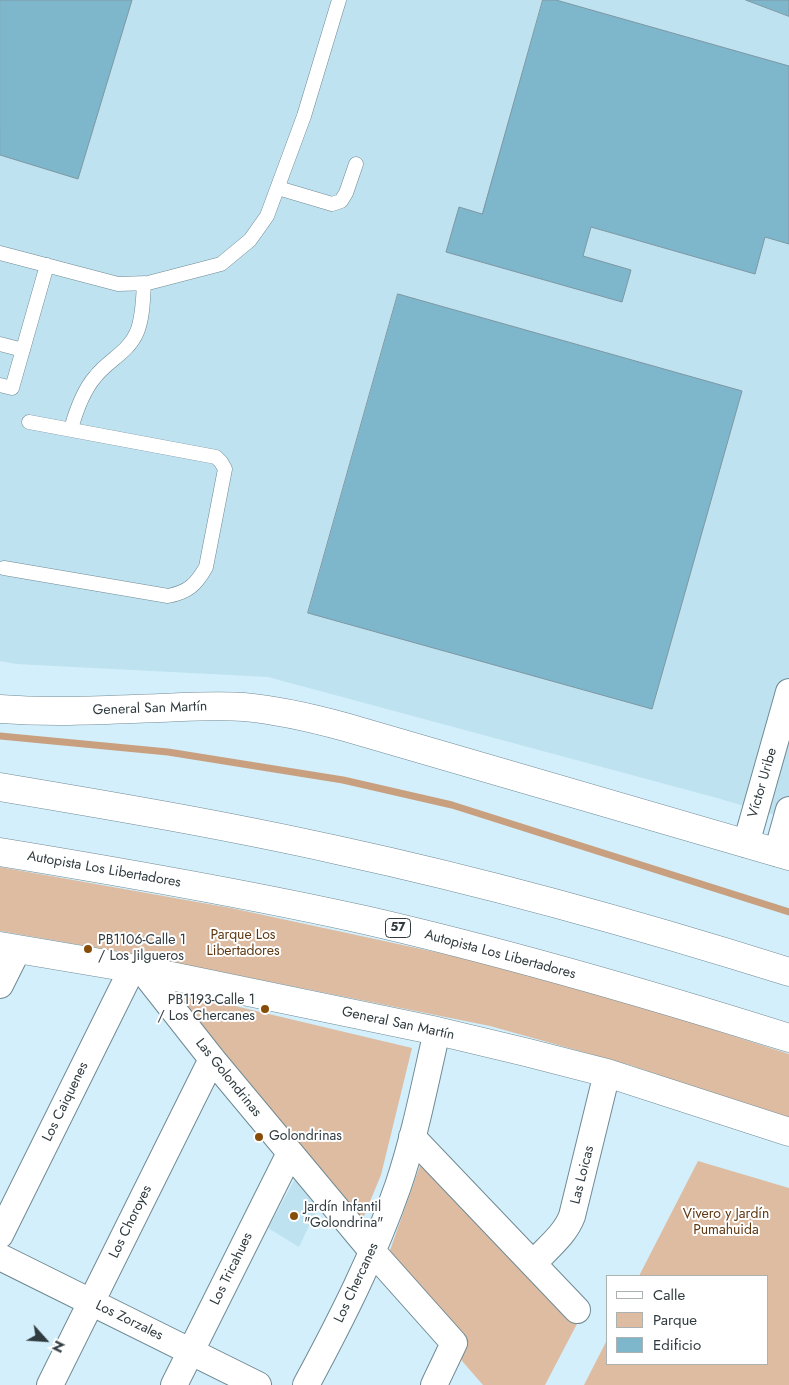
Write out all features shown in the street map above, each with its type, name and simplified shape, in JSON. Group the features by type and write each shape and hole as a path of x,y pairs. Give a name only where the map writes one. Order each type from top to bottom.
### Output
{"main road":[{"name":"General San Martín","path":"0,709 61,712 215,706 244,707 283,712 345,727 783,855"},
{"path":"0,787 236,829 448,876 604,916 789,972"},
{"name":"Autopista Los Libertadores","path":"0,852 190,884 364,920 580,975 789,1038"},
{"name":"General San Martín","path":"9,948 137,969 436,1032 566,1062 607,1073 789,1132"}],"street":[{"name":"Víctor Uribe","path":"746,844 789,692"},
{"path":"783,855 789,810"},
{"path":"0,985 9,948"},
{"name":"Las Golondrinas","path":"137,969 372,1251 454,1342 434,1385"},
{"name":"Los Caiquenes","path":"0,1235 137,969"},
{"name":"Los Chercanes","path":"306,1385 360,1281 399,1183 412,1137 436,1032"},
{"name":"Los Choroyes","path":"50,1385 212,1059"},
{"name":"Las Loicas","path":"533,1264 570,1222 607,1073"},
{"path":"412,1137 577,1310"},
{"name":"Los Tricahues","path":"174,1385 290,1152"},
{"name":"Los Zorzales","path":"0,1257 258,1385"}],"lane":[{"path":"0,253 118,284 144,283 221,264 250,240 267,216 304,116 339,0"},
{"path":"278,188 332,204 341,201 346,193 356,164"},
{"path":"6,386 23,350 47,265"},
{"path":"72,429 75,415 86,390 96,376 126,350 137,333 141,316 144,283"},
{"path":"0,344 23,350"},
{"path":"4,568 168,596 179,594 190,588 206,567 225,470 216,457 30,422"}],"shaded area":[{"path":"0,0 789,0 789,819 268,677 16,664 0,661"},
{"name":"Jardín Infantil \"Golondrina\"","path":"295,1179 320,1203 299,1247 268,1228"}],"green space":[{"name":"Parque Los Libertadores","path":"0,867 231,908 449,955 604,994 789,1054 789,1121 633,1066 490,1026 127,953 0,931"},
{"path":"172,991 412,1048 381,1175 359,1228"},
{"name":"Vivero y Jardín Pumahuida","path":"698,1161 789,1188 789,1385 584,1385 606,1342 606,1365 769,1365 769,1275 640,1275"},
{"path":"421,1163 578,1322 545,1385 483,1385 462,1361 459,1333 389,1253"}],"building":[{"path":"0,0 132,0 78,179 0,155"},
{"path":"543,0 556,0 789,66 789,244 765,237 755,274 591,227 583,256 631,270 622,302 446,252 459,207 482,214"},
{"path":"746,0 789,0 789,16"},
{"path":"398,294 742,391 652,709 308,613"}],"waterway":[{"path":"0,736 168,752 343,780 452,805 789,912"}],"place":[{"name":"PB1106-Calle 1 / Los Jilgueros","path":"88,949"},
{"name":"PB1193-Calle 1 / Los Chercanes","path":"265,1009"},
{"name":"Golondrinas","path":"259,1137"},
{"name":"Jardín Infantil \"Golondrina\"","path":"294,1216"}]}
